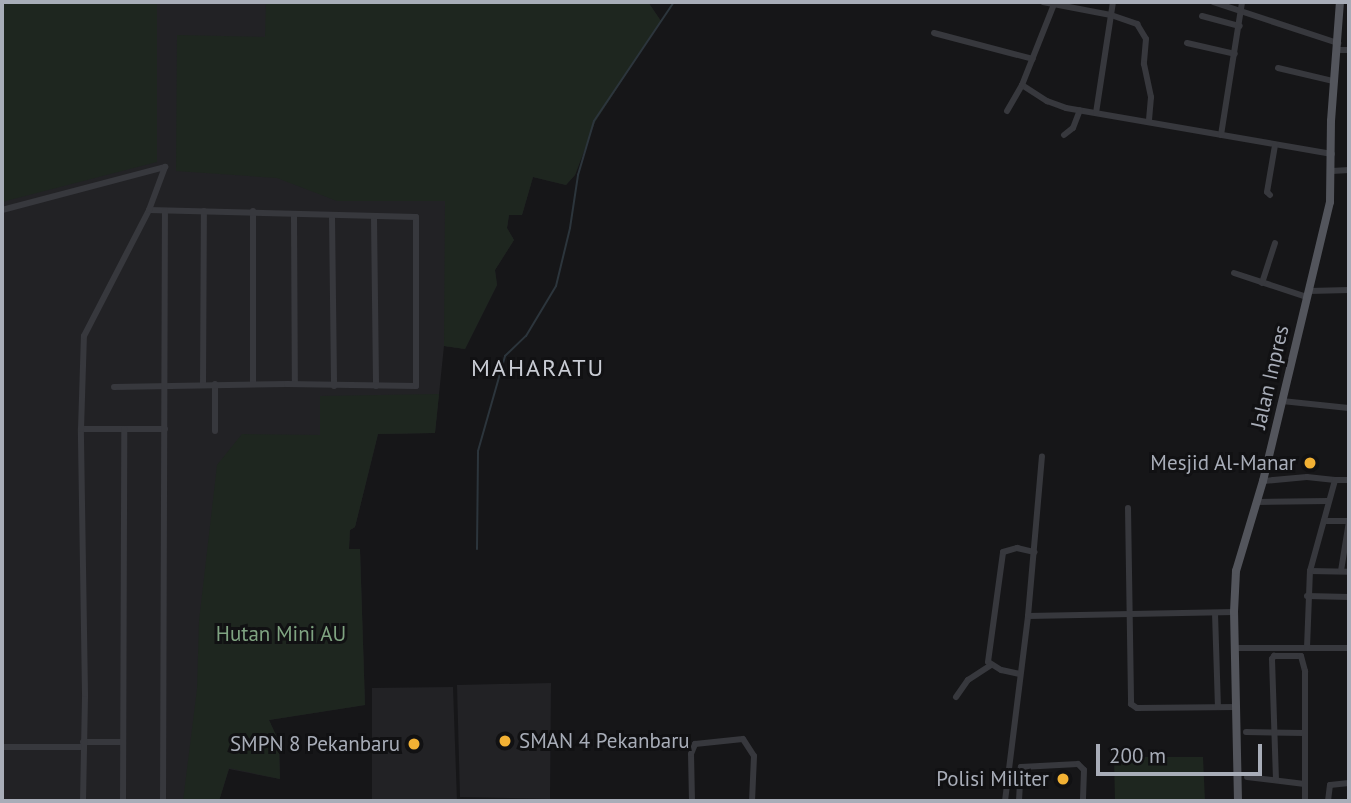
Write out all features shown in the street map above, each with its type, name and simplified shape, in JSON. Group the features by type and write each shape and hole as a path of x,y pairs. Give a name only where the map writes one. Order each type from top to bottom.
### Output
{"main road":[{"name":"Jalan Inpres","path":"1237,801 1234,648 1236,570 1264,481 1330,202 1333,81 1340,2"}],"street":[{"path":"1043,2 1134,22 1146,39 1144,64 1151,97 1149,121"},
{"path":"1096,113 1113,2"},
{"path":"1213,2 1349,50"},
{"path":"1221,135 1242,2"},
{"path":"1007,111 1022,85 1054,4"},
{"path":"1339,13 1349,12"},
{"path":"1202,16 1240,26"},
{"path":"934,33 1033,58"},
{"path":"1187,43 1235,54"},
{"path":"1278,68 1333,81"},
{"path":"1022,85 1056,105 1332,154"},
{"path":"1065,135 1073,128 1080,110"},
{"path":"1270,195 1267,192 1275,145"},
{"path":"2,210 165,167 149,210 84,336 81,429 83,801"},
{"path":"1332,171 1349,170"},
{"path":"114,387 203,384 416,386 418,222 413,216 374,218 295,216 253,211 149,210"},
{"path":"163,801 165,211"},
{"path":"203,384 205,211"},
{"path":"253,211 254,384"},
{"path":"295,216 295,384"},
{"path":"332,217 334,386"},
{"path":"374,218 376,386"},
{"path":"1262,283 1275,243"},
{"path":"1234,273 1308,294 1349,290"},
{"path":"215,384 215,431"},
{"path":"1282,401 1349,408"},
{"path":"81,429 165,429"},
{"path":"123,801 124,429"},
{"path":"1004,801 1028,616 1042,457"},
{"path":"1264,481 1307,477 1349,480"},
{"path":"1307,649 1310,571 1335,480"},
{"path":"1257,502 1328,500"},
{"path":"1128,508 1128,615 1133,706 1236,707"},
{"path":"1310,571 1345,572 1349,521 1324,521"},
{"path":"990,665 988,662 1003,552 1017,548 1035,552"},
{"path":"1307,596 1349,597"},
{"path":"1028,616 1234,612"},
{"path":"1215,613 1218,707"},
{"path":"1234,648 1349,648"},
{"path":"1276,780 1273,657 1301,656 1305,671 1305,801"},
{"path":"990,665 1020,674"},
{"path":"956,697 968,680 990,665"},
{"path":"1246,732 1304,733"},
{"path":"692,801 691,754 695,744 743,739 754,756 752,801"},
{"path":"2,747 123,742"},
{"path":"1019,801 1021,767 1078,764 1085,775 1083,801"},
{"path":"1247,777 1305,784"},
{"path":"1328,801 1330,785 1349,783"}],"shaded area":[{"path":"2,2 648,2 661,21 595,122 575,175 566,185 533,177 522,215 509,215 507,228 514,240 495,270 497,285 465,349 444,346 435,433 378,434 355,527 350,530 349,549 360,549 365,705 269,720 279,742 280,779 229,769 219,801 2,801"},
{"name":"SMAN 4 Pekanbaru","path":"551,683 550,799 460,797 457,685"},
{"name":"SMPN 8 Pekanbaru","path":"453,687 457,801 372,800 372,688"}],"green space":[{"path":"2,2 157,2 157,162 2,202"},
{"path":"266,2 648,2 661,21 595,122 575,175 566,185 533,177 522,215 509,215 507,228 514,240 495,270 497,285 465,349 444,346 445,201 337,201 277,178 176,171 177,35 265,37"},
{"name":"Hutan Mini AU","path":"439,394 435,433 378,434 355,527 350,530 349,549 360,549 365,705 269,720 279,742 280,779 229,768 219,801 183,801 197,689 199,621 217,465 242,434 320,435 320,396"},
{"path":"1114,757 1203,757 1205,801 1115,801"}],"waterway":[{"path":"477,549 478,451 505,356 526,336 556,286 570,228 578,175 594,121 674,2"}],"place":[{"name":"Mesjid Al-Manar","path":"1310,463"},
{"name":"SMAN 4 Pekanbaru","path":"505,741"},
{"name":"SMPN 8 Pekanbaru","path":"414,744"},
{"name":"Polisi Militer","path":"1063,779"}],"district":[{"name":"MAHARATU","path":"538,368"}]}
